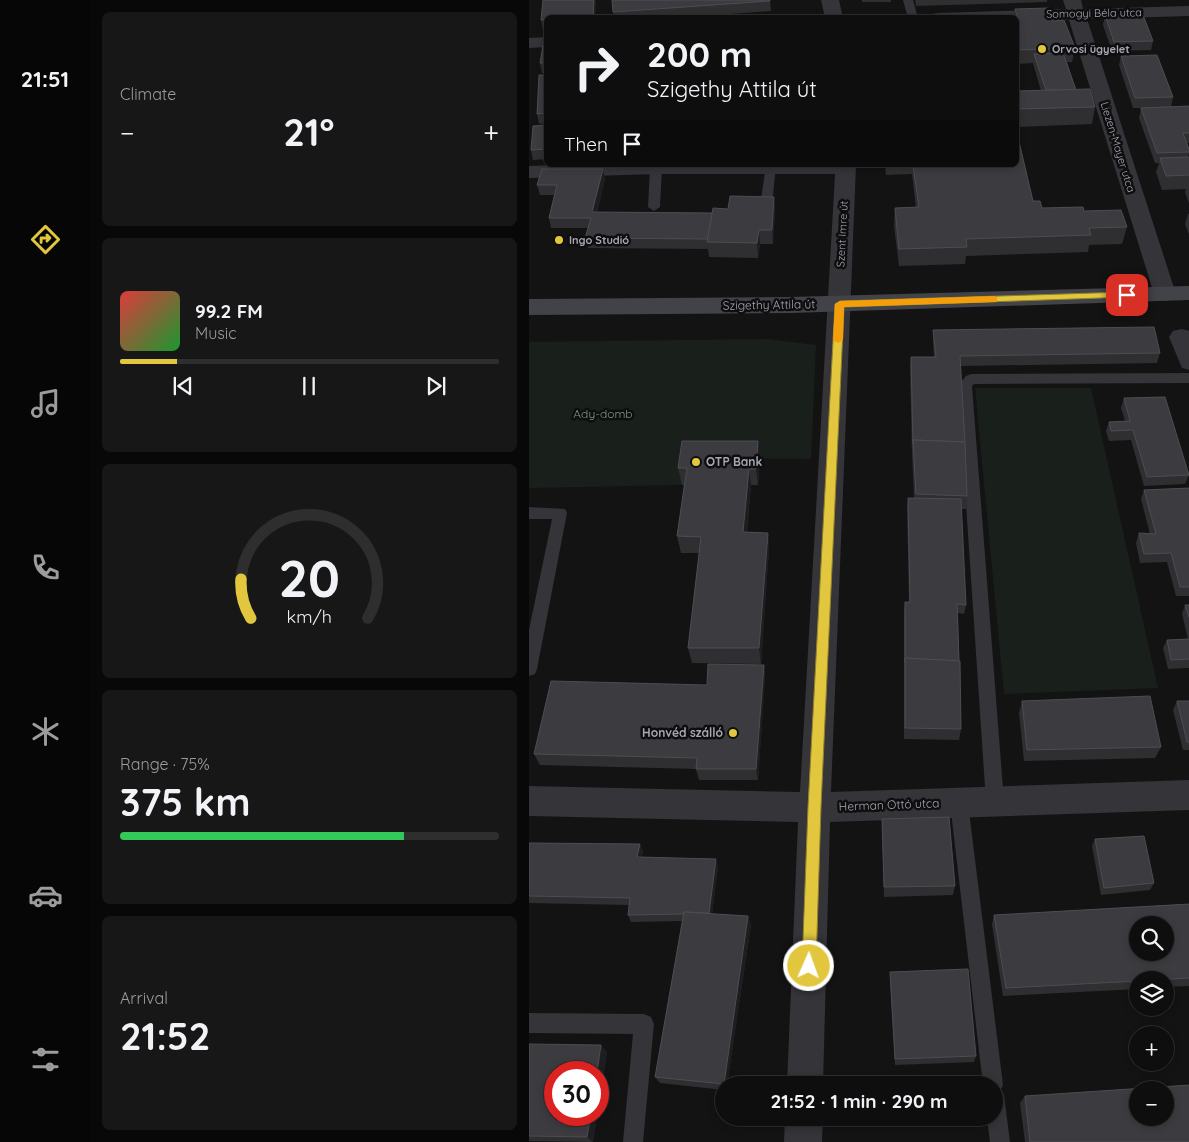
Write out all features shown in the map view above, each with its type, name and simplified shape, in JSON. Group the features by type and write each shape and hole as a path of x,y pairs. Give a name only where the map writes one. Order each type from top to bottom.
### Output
{"street":[{"path":"830,0 833,15"},
{"name":"Somogyi Béla utca","path":"972,15 1074,6 1189,11"},
{"name":"Liezen-Mayer utca","path":"1074,6 1165,294"},
{"path":"529,43 544,42"},
{"path":"529,172 771,167"},
{"name":"Szent Imre út","path":"805,1076 815,807 846,167"},
{"name":"Szigethy Attila út","path":"529,307 840,304 1189,293"},
{"path":"1181,337 1189,362"},
{"name":"Herman Ottó utca","path":"529,801 815,807 1189,795"},
{"path":"803,1142 804,1126"}],"lane":[{"path":"908,0 912,15"},
{"path":"766,206 771,167"},
{"path":"654,207 656,168"},
{"path":"995,802 965,385 971,379 1189,378"},
{"path":"529,513 560,514 529,669"},
{"path":"959,803 992,1076"},
{"path":"529,1023 644,1024 633,1142"},
{"path":"998,1126 1000,1142"}],"green space":[{"name":"Ady-domb","path":"767,339 816,345 811,459 686,458 682,485 529,488 529,342"},
{"path":"975,388 1091,388 1158,688 1004,694"}],"building":[{"path":"543,0 594,0 593,15 544,15 544,20 541,20"},
{"path":"612,0 770,0 770,1 613,12"},
{"path":"1049,8 1053,21 1064,20 1075,48 1019,50 1019,15 1017,15 1015,9"},
{"path":"1105,15 1143,15 1153,41 1114,42"},
{"path":"543,45 544,45 544,63 540,63"},
{"path":"1063,53 1076,90 1046,90 1034,54"},
{"path":"1157,55 1173,97 1135,98 1121,56"},
{"path":"539,75 544,75 544,113 537,114"},
{"path":"1090,89 1095,107 1019,109 1019,91"},
{"path":"1190,106 1190,133 1183,133 1190,152 1157,153 1141,108"},
{"path":"544,125 544,149 531,150 533,126"},
{"path":"1019,142 1033,201 1040,201 1042,208 1083,207 1084,211 1121,210 1127,227 1089,228 1091,235 966,239 967,247 899,249 895,208 919,207 913,167 1019,167"},
{"path":"1190,157 1190,175 1166,176 1160,158"},
{"path":"542,169 603,169 592,212 712,213 708,239 585,238 591,218 549,218 557,185 537,185"},
{"path":"730,196 774,197 772,230 759,230 757,243 707,242 713,208 728,209"},
{"path":"1154,327 1160,353 960,356 965,442 913,440 913,444 911,357 936,357 933,330"},
{"path":"1165,397 1189,475 1147,477 1133,430 1111,431 1109,422 1130,421 1124,398"},
{"path":"913,440 965,442 967,496 916,494"},
{"path":"682,441 758,441 756,469 749,469 743,532 768,533 759,648 688,648 701,537 677,536 687,468 678,468"},
{"path":"1190,488 1190,587 1180,587 1171,553 1144,554 1139,533 1156,534 1144,490"},
{"path":"908,498 961,499 966,605 957,604 959,661 905,658 905,602 910,602"},
{"path":"1185,605 1190,605 1190,620"},
{"path":"1190,639 1190,659 1171,660 1167,640"},
{"path":"905,658 960,661 961,729 905,728"},
{"path":"708,664 764,665 756,769 696,769 697,758 534,754 551,681 707,685"},
{"path":"1150,696 1161,747 1027,750 1022,701"},
{"path":"1177,701 1190,701 1190,742 1187,742"},
{"path":"949,817 955,886 884,887 882,819"},
{"path":"1144,836 1154,883 1104,888 1095,839"},
{"path":"529,843 640,844 637,857 716,859 709,913 684,912 684,914 628,915 630,898 529,896"},
{"path":"1190,904 1190,978 1174,979 1174,971 1129,971 1129,981 1006,988 994,915"},
{"path":"684,912 748,916 725,1076 715,1076 715,1083 655,1077"},
{"path":"968,969 976,1056 895,1059 890,972"},
{"path":"529,1044 601,1045 599,1061 544,1061 544,1126 589,1126 587,1137 529,1136"},
{"path":"1190,1085 1190,1142 1030,1142 1025,1096 1129,1089 1129,1126 1174,1126 1174,1086"}],"slow traffic":[{"path":"838,340 840,304 994,299"}],"place":[{"name":"Orvosi ügyelet","path":"1042,49"},
{"name":"Ingo Studió","path":"559,240"},
{"name":"OTP Bank","path":"696,462"},
{"name":"Honvéd szálló","path":"733,733"}],"route":[{"path":"809,966 831,455 840,304 1127,295"}]}
